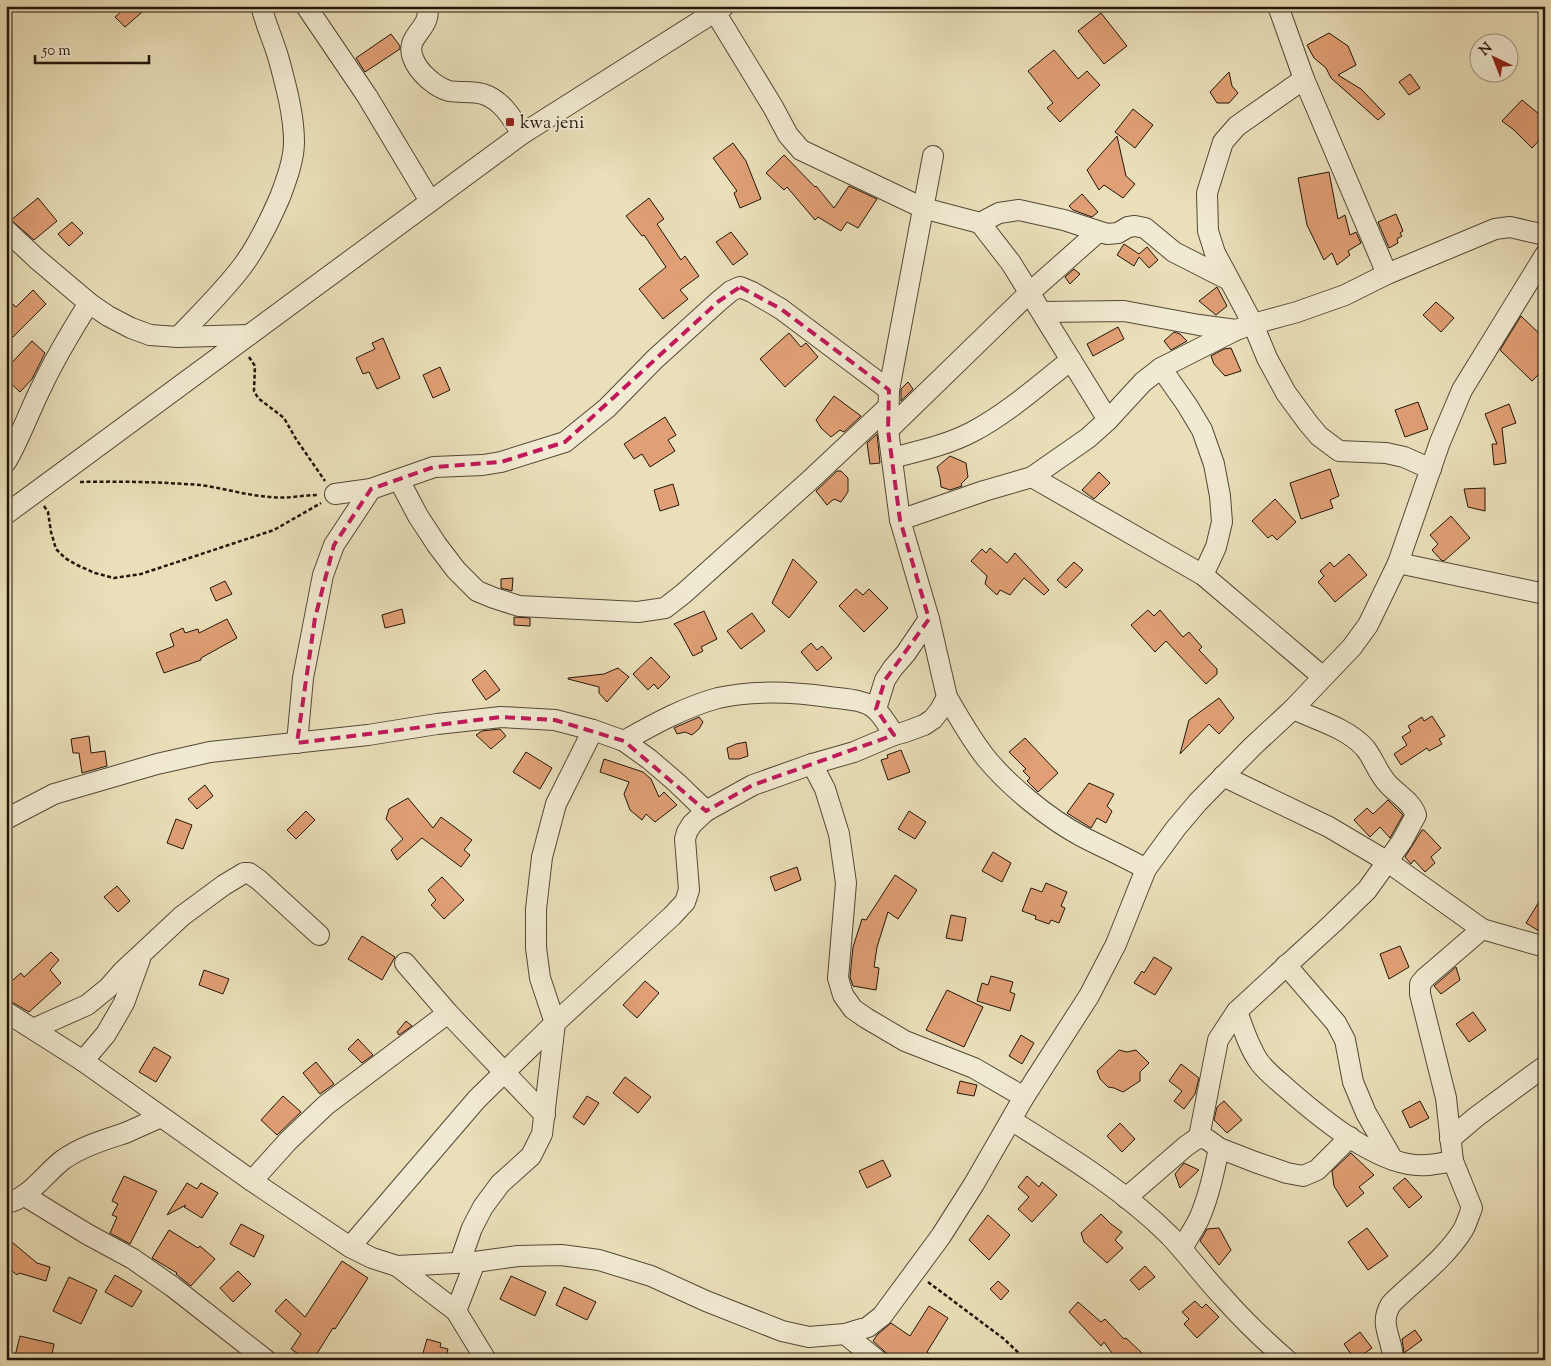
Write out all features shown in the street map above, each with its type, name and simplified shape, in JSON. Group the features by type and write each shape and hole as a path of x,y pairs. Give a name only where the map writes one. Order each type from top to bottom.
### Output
{"street":[{"path":"178,338 243,265 257,244 278,201 290,165 294,144 288,97 279,59 261,6"},
{"path":"306,6 367,96 430,202"},
{"path":"427,6 428,20 413,40 411,49 412,58 418,67 427,77 449,91 483,94 494,101 506,109 522,134"},
{"path":"1278,6 1304,79 1387,274"},
{"path":"6,514 522,134 719,9 788,135 801,150 923,208 980,223 1011,263 1108,420"},
{"path":"1304,79 1237,126 1223,142 1207,193 1208,231 1229,280 1245,327 1267,358 1286,393 1308,423 1339,451 1386,453 1404,456 1431,468"},
{"path":"933,156 889,399 888,430 900,520 929,619 947,697 964,726 987,758 1017,790 1080,835 1146,869"},
{"path":"980,223 999,213 1019,210 1064,220 1098,232 1112,234 1135,226 1145,228 1174,252 1229,280"},
{"path":"900,520 984,491 1032,477 1081,443 1108,420 1143,382 1160,368 1245,327 1297,312 1345,295 1387,274 1495,229 1510,227 1545,235"},
{"path":"6,230 89,303 131,328 150,335 241,340"},
{"path":"888,430 1030,293 1098,232"},
{"path":"397,1266 468,1262 518,1256 561,1255 598,1260 652,1276 706,1301 782,1332 808,1337 845,1334 868,1327 882,1316 941,1236 974,1184 1024,1097 1089,996 1116,944 1146,869 1198,802 1222,776 1293,709 1352,647 1368,625 1398,563 1431,468 1462,390 1545,255"},
{"path":"335,494 371,489 434,466 483,465 501,462 566,442 607,408 655,359 719,301 731,291 740,287 752,292 781,310 889,399"},
{"path":"6,462 64,342 89,303"},
{"path":"1042,312 1124,311 1199,325 1245,327"},
{"path":"892,458 940,446 971,433 1004,412 1071,360"},
{"path":"1160,368 1187,405 1202,430 1214,464 1220,496 1222,522 1216,547 1203,575"},
{"path":"399,480 418,516 437,545 456,570 478,591 519,606 638,612 665,608 684,594 808,482 889,399"},
{"path":"1032,477 1203,575 1323,677"},
{"path":"296,743 303,678 323,575 334,545 371,489"},
{"path":"1398,563 1545,594"},
{"path":"876,709 885,680 929,619"},
{"path":"624,741 681,712 718,698 744,694 771,693 814,695 862,702 876,709 894,734"},
{"path":"350,1247 477,1100 555,1023 685,902 689,890 685,839 692,824 706,811 753,785 812,764 854,752 894,734 924,725 933,719 947,697"},
{"path":"1126,1198 1199,1137 1218,1040 1237,1011 1334,923 1367,890 1388,862 1416,815 1413,808 1382,777 1374,761 1354,738 1293,709"},
{"path":"6,819 54,794 157,764 210,752 368,735 501,716 556,720 624,741 649,759 706,811"},
{"path":"456,1311 468,1262 472,1228 483,1207 500,1184 531,1156 542,1134 555,1023 540,978 536,948 536,909 541,866 556,804 593,730"},
{"path":"812,764 825,789 841,844 846,883 838,978 843,995 853,1008 866,1018 906,1041 974,1068 1024,1097"},
{"path":"1222,776 1329,828 1388,862 1482,929 1545,947"},
{"path":"33,1029 87,1005 108,988 182,916 244,872 259,880 319,935"},
{"path":"1393,1360 1391,1343 1385,1325 1386,1312 1391,1304 1438,1260 1454,1242 1464,1228 1472,1208 1453,1161 1446,1098 1420,994 1420,984 1482,929"},
{"path":"83,1062 106,1034 124,1003 141,955"},
{"path":"405,963 448,1013 545,1115"},
{"path":"1286,965 1336,1023 1345,1040 1353,1082 1366,1113 1393,1160"},
{"path":"1237,1011 1251,1047 1261,1064 1305,1105 1350,1137 1372,1151 1410,1165 1426,1166 1453,1161"},
{"path":"6,1012 83,1062 252,1181 350,1247 372,1258 397,1266 456,1311 486,1360"},
{"path":"252,1181 288,1141 326,1105 448,1013"},
{"path":"1450,1139 1476,1117 1545,1066"},
{"path":"6,1203 25,1196 65,1159 95,1142 127,1132 161,1117"},
{"path":"1011,1120 1069,1156 1147,1214 1182,1249 1223,1297 1266,1342 1287,1360"},
{"path":"1199,1137 1208,1140 1219,1148 1287,1173 1303,1176 1316,1170 1350,1137"},
{"path":"1182,1249 1198,1220 1208,1195 1219,1148"},
{"path":"25,1196 141,1265 173,1287 266,1360"},
{"path":"845,1334 870,1357"}],"path":[{"path":"241,340 255,366 254,391 258,398 284,418 296,439 335,494"},
{"path":"78,482 196,485 220,487 274,498 335,494"},
{"path":"36,492 48,512 56,549 77,566 114,578 141,574 274,530 335,494"},
{"path":"915,1272 1004,1339 1026,1360"}],"highlighted area":[{"path":"740,287 781,309 889,390 888,430 900,520 929,619 885,680 876,709 894,735 753,785 706,811 624,741 555,720 501,717 297,743 315,618 334,545 371,489 434,467 501,462 565,442 719,301"}],"building":[{"path":"127,6 149,6 125,27 115,17"},
{"path":"1101,13 1127,46 1104,64 1078,31"},
{"path":"1329,33 1348,46 1356,65 1338,75 1361,89 1385,114 1378,120 1331,78 1326,68 1314,58 1307,45"},
{"path":"391,34 400,46 400,49 365,72 356,58"},
{"path":"1054,50 1078,79 1087,71 1100,85 1060,122 1047,108 1053,103 1028,71"},
{"path":"1229,72 1232,86 1238,93 1229,103 1217,103 1210,92"},
{"path":"1410,74 1420,88 1409,95 1399,82"},
{"path":"1522,100 1545,119 1545,134 1532,148 1502,121"},
{"path":"1133,109 1153,125 1135,148 1115,132"},
{"path":"1117,136 1126,176 1135,184 1123,198 1104,185 1099,190 1087,170"},
{"path":"733,143 746,161 761,199 740,208 734,193 737,191 713,158"},
{"path":"784,155 816,186 834,208 849,186 877,199 858,228 847,222 841,231 818,217 815,220 787,187 784,190 766,173"},
{"path":"1329,172 1338,219 1345,215 1350,235 1356,232 1361,243 1348,251 1350,255 1337,265 1332,253 1324,260 1307,225 1298,178"},
{"path":"1082,194 1098,212 1092,217 1073,210 1069,206"},
{"path":"38,198 57,221 34,240 11,220"},
{"path":"649,198 664,219 657,224 681,260 685,256 699,276 680,290 688,299 663,319 639,289 666,267 644,235 642,236 626,216"},
{"path":"1396,214 1403,231 1400,233 1402,236 1397,239 1398,243 1389,248 1378,222"},
{"path":"72,222 83,233 69,246 58,234"},
{"path":"731,232 748,254 733,265 716,242"},
{"path":"1124,244 1139,254 1147,247 1158,260 1149,268 1139,257 1134,266 1117,255"},
{"path":"1074,269 1080,274 1070,284 1065,277"},
{"path":"1217,287 1227,306 1216,315 1199,301"},
{"path":"33,290 46,304 13,337 6,330 6,298 16,307"},
{"path":"1436,302 1454,318 1441,332 1423,315"},
{"path":"1521,316 1545,339 1545,368 1532,381 1500,350"},
{"path":"1118,327 1124,339 1093,356 1087,344"},
{"path":"1174,332 1180,334 1187,341 1171,350 1164,341"},
{"path":"789,333 801,347 806,343 818,357 785,387 760,359"},
{"path":"383,338 400,378 377,389 369,372 363,374 356,358 375,349 372,343"},
{"path":"32,341 45,353 32,379 20,392 6,379 6,369"},
{"path":"1231,348 1241,371 1225,376 1214,364 1211,356 1224,349"},
{"path":"440,367 450,390 433,398 423,375"},
{"path":"908,382 913,389 901,401 901,389"},
{"path":"834,396 861,416 844,432 840,430 831,437 821,428 816,420"},
{"path":"1418,402 1428,429 1405,437 1395,410"},
{"path":"1509,404 1516,423 1502,428 1506,463 1494,465 1492,444 1497,444 1485,414"},
{"path":"665,417 676,435 668,440 675,451 650,467 642,454 634,459 624,444"},
{"path":"877,434 880,463 870,464 867,443"},
{"path":"950,456 966,463 968,477 961,484 962,486 950,490 941,487 937,467"},
{"path":"1330,469 1339,496 1330,500 1333,508 1301,519 1290,483"},
{"path":"837,471 841,471 848,478 848,492 841,502 834,499 827,505 816,491"},
{"path":"1099,472 1110,483 1094,499 1082,490"},
{"path":"673,484 679,505 660,511 654,490"},
{"path":"1485,488 1485,511 1468,507 1464,489"},
{"path":"1275,499 1296,522 1277,540 1272,535 1268,538 1252,521"},
{"path":"1451,516 1470,538 1444,561 1432,550 1438,544 1430,535"},
{"path":"990,548 1007,563 1015,553 1049,590 1044,595 1024,578 1010,595 1000,590 997,595 985,584 987,576 971,561 982,549 986,553"},
{"path":"1349,554 1367,575 1335,602 1318,582 1324,576 1320,571 1330,562 1334,567"},
{"path":"793,559 817,582 789,618 772,603"},
{"path":"1074,562 1083,570 1066,588 1057,580"},
{"path":"513,578 512,591 501,588 501,579"},
{"path":"225,581 232,594 216,601 210,588"},
{"path":"856,589 863,595 869,589 888,608 864,632 839,606"},
{"path":"402,609 405,623 385,628 382,615"},
{"path":"1148,610 1154,616 1160,610 1183,637 1189,632 1202,647 1199,650 1217,669 1217,674 1206,684 1166,641 1155,652 1131,625"},
{"path":"704,611 717,639 701,647 703,651 693,656 674,624"},
{"path":"752,613 765,631 741,649 727,631"},
{"path":"514,617 530,618 530,626 514,625"},
{"path":"227,619 237,638 201,658 201,660 164,673 156,653 174,646 170,634 183,628 185,633 198,629 199,633"},
{"path":"811,643 817,650 822,646 832,658 817,671 801,652"},
{"path":"651,657 670,677 658,689 654,684 648,690 633,674"},
{"path":"618,668 629,677 607,702 599,693 599,687 568,679 604,674"},
{"path":"485,670 500,690 486,700 472,680"},
{"path":"1219,698 1234,718 1219,734 1209,724 1180,754 1189,720"},
{"path":"1432,716 1445,736 1439,739 1442,744 1429,751 1427,748 1401,765 1394,754 1407,745 1402,737 1411,731 1408,726 1422,717 1424,721"},
{"path":"699,717 703,722 692,735 685,732 677,734 674,728"},
{"path":"500,729 506,736 491,749 476,735 482,731"},
{"path":"89,736 91,753 105,751 107,766 82,773 79,753 73,753 71,739"},
{"path":"1025,738 1058,773 1038,792 1027,781 1030,778 1023,771 1026,769 1009,752"},
{"path":"746,742 748,756 739,759 729,759 727,748"},
{"path":"901,750 910,772 888,780 881,760 888,758 887,755"},
{"path":"526,752 552,768 540,789 513,772"},
{"path":"604,759 643,772 651,779 659,797 664,792 677,805 655,822 646,814 642,820 630,810 624,794 629,782 600,772"},
{"path":"1089,783 1114,794 1107,806 1112,811 1106,823 1097,818 1091,828 1067,813"},
{"path":"205,785 213,796 197,809 188,799"},
{"path":"408,798 433,828 441,817 472,840 464,850 470,855 461,867 422,838 397,860 391,850 403,839 386,819 389,809"},
{"path":"1388,800 1403,815 1390,838 1380,827 1370,837 1354,820 1367,808 1373,814"},
{"path":"306,811 315,820 296,839 287,830"},
{"path":"909,811 926,822 915,839 898,829"},
{"path":"176,819 192,825 183,849 167,843"},
{"path":"1422,830 1441,848 1431,857 1435,863 1425,872 1414,860 1411,864 1405,857"},
{"path":"993,852 1011,863 1002,882 982,871"},
{"path":"797,867 801,880 775,891 770,877"},
{"path":"895,875 917,890 898,919 888,912 877,947 874,967 879,968 876,990 853,986 850,977 853,947 862,919 866,920"},
{"path":"442,877 464,900 444,919 431,905 436,900 428,890"},
{"path":"1046,883 1067,892 1061,906 1065,908 1059,923 1051,920 1049,924 1035,919 1036,916 1022,911 1031,888 1042,892"},
{"path":"117,886 130,901 118,912 104,897"},
{"path":"1545,892 1545,922 1539,931 1526,923"},
{"path":"951,915 966,918 962,941 946,938"},
{"path":"362,936 395,957 382,980 348,959"},
{"path":"1400,946 1409,967 1389,979 1380,954"},
{"path":"51,952 59,960 50,970 61,983 29,1012 6,997 6,986 21,973 24,977"},
{"path":"1154,957 1172,968 1155,995 1134,983 1142,971 1144,973"},
{"path":"1456,967 1460,980 1441,994 1434,986"},
{"path":"204,970 229,979 223,994 199,985"},
{"path":"991,976 1013,982 1010,992 1015,994 1010,1011 977,1001 982,983 988,985"},
{"path":"645,981 659,993 637,1018 623,1005"},
{"path":"947,990 983,1007 964,1047 926,1030"},
{"path":"1473,1012 1486,1030 1469,1042 1456,1024"},
{"path":"406,1021 412,1026 399,1035 397,1032"},
{"path":"1021,1035 1034,1043 1022,1064 1009,1056"},
{"path":"358,1039 373,1055 362,1063 348,1049"},
{"path":"154,1047 171,1057 156,1082 139,1072"},
{"path":"1119,1050 1127,1052 1136,1050 1149,1063 1140,1072 1140,1081 1123,1092 1108,1087 1100,1079 1097,1071"},
{"path":"316,1062 334,1084 320,1094 303,1073"},
{"path":"1181,1064 1199,1078 1195,1094 1184,1109 1174,1101 1182,1091 1169,1081"},
{"path":"625,1077 651,1097 638,1113 613,1093"},
{"path":"960,1081 977,1085 974,1096 957,1093"},
{"path":"283,1096 301,1112 277,1135 261,1120"},
{"path":"587,1096 599,1103 584,1125 573,1117"},
{"path":"1224,1101 1242,1120 1227,1133 1214,1120 1217,1107"},
{"path":"1420,1101 1429,1118 1410,1128 1402,1111"},
{"path":"1120,1123 1135,1139 1122,1152 1107,1136"},
{"path":"1351,1153 1374,1175 1359,1187 1364,1193 1347,1207 1334,1186 1332,1171"},
{"path":"883,1160 891,1176 867,1188 859,1171"},
{"path":"1184,1163 1199,1170 1180,1188 1175,1174"},
{"path":"124,1176 157,1191 130,1244 110,1233 117,1217 112,1215 118,1204 112,1201"},
{"path":"1027,1176 1039,1187 1042,1182 1057,1195 1032,1222 1018,1209 1029,1197 1018,1187"},
{"path":"1405,1178 1422,1197 1409,1208 1393,1188"},
{"path":"187,1183 197,1189 201,1183 218,1193 202,1218 184,1207 186,1205 167,1215"},
{"path":"1101,1214 1122,1232 1115,1240 1123,1248 1107,1263 1084,1242 1081,1233"},
{"path":"988,1215 1010,1235 989,1260 969,1240"},
{"path":"241,1224 264,1236 254,1257 230,1244"},
{"path":"1219,1228 1231,1250 1219,1265 1200,1241 1207,1229"},
{"path":"1367,1228 1388,1256 1368,1270 1348,1242"},
{"path":"169,1230 198,1248 200,1246 215,1259 191,1286 177,1273 152,1258"},
{"path":"6,1237 37,1263 50,1267 46,1281 19,1273 17,1275 6,1266"},
{"path":"342,1261 368,1278 313,1360 307,1360 291,1349 301,1334 275,1311 286,1299 305,1317"},
{"path":"1145,1266 1155,1277 1139,1290 1130,1280"},
{"path":"238,1271 251,1284 233,1302 220,1288"},
{"path":"115,1275 142,1291 132,1307 105,1292"},
{"path":"511,1276 546,1292 535,1316 500,1299"},
{"path":"69,1277 97,1290 81,1324 53,1311"},
{"path":"998,1281 1009,1291 1001,1300 990,1289"},
{"path":"564,1287 596,1302 587,1320 556,1305"},
{"path":"1195,1301 1202,1308 1206,1304 1219,1317 1197,1338 1184,1324 1189,1319 1182,1312"},
{"path":"1078,1302 1101,1322 1105,1319 1124,1339 1126,1338 1142,1353 1134,1360 1117,1360 1104,1342 1101,1346 1069,1312"},
{"path":"929,1306 948,1318 927,1352 936,1360 894,1360 873,1341 891,1323 910,1336"},
{"path":"1415,1330 1422,1340 1404,1353 1402,1339"},
{"path":"1360,1332 1372,1348 1355,1360 1344,1344"},
{"path":"20,1336 54,1344 51,1360 14,1360"},
{"path":"427,1339 441,1343 440,1347 448,1349 445,1360 421,1360"}],"place":[{"name":"kwa jeni","path":"510,122"}]}
